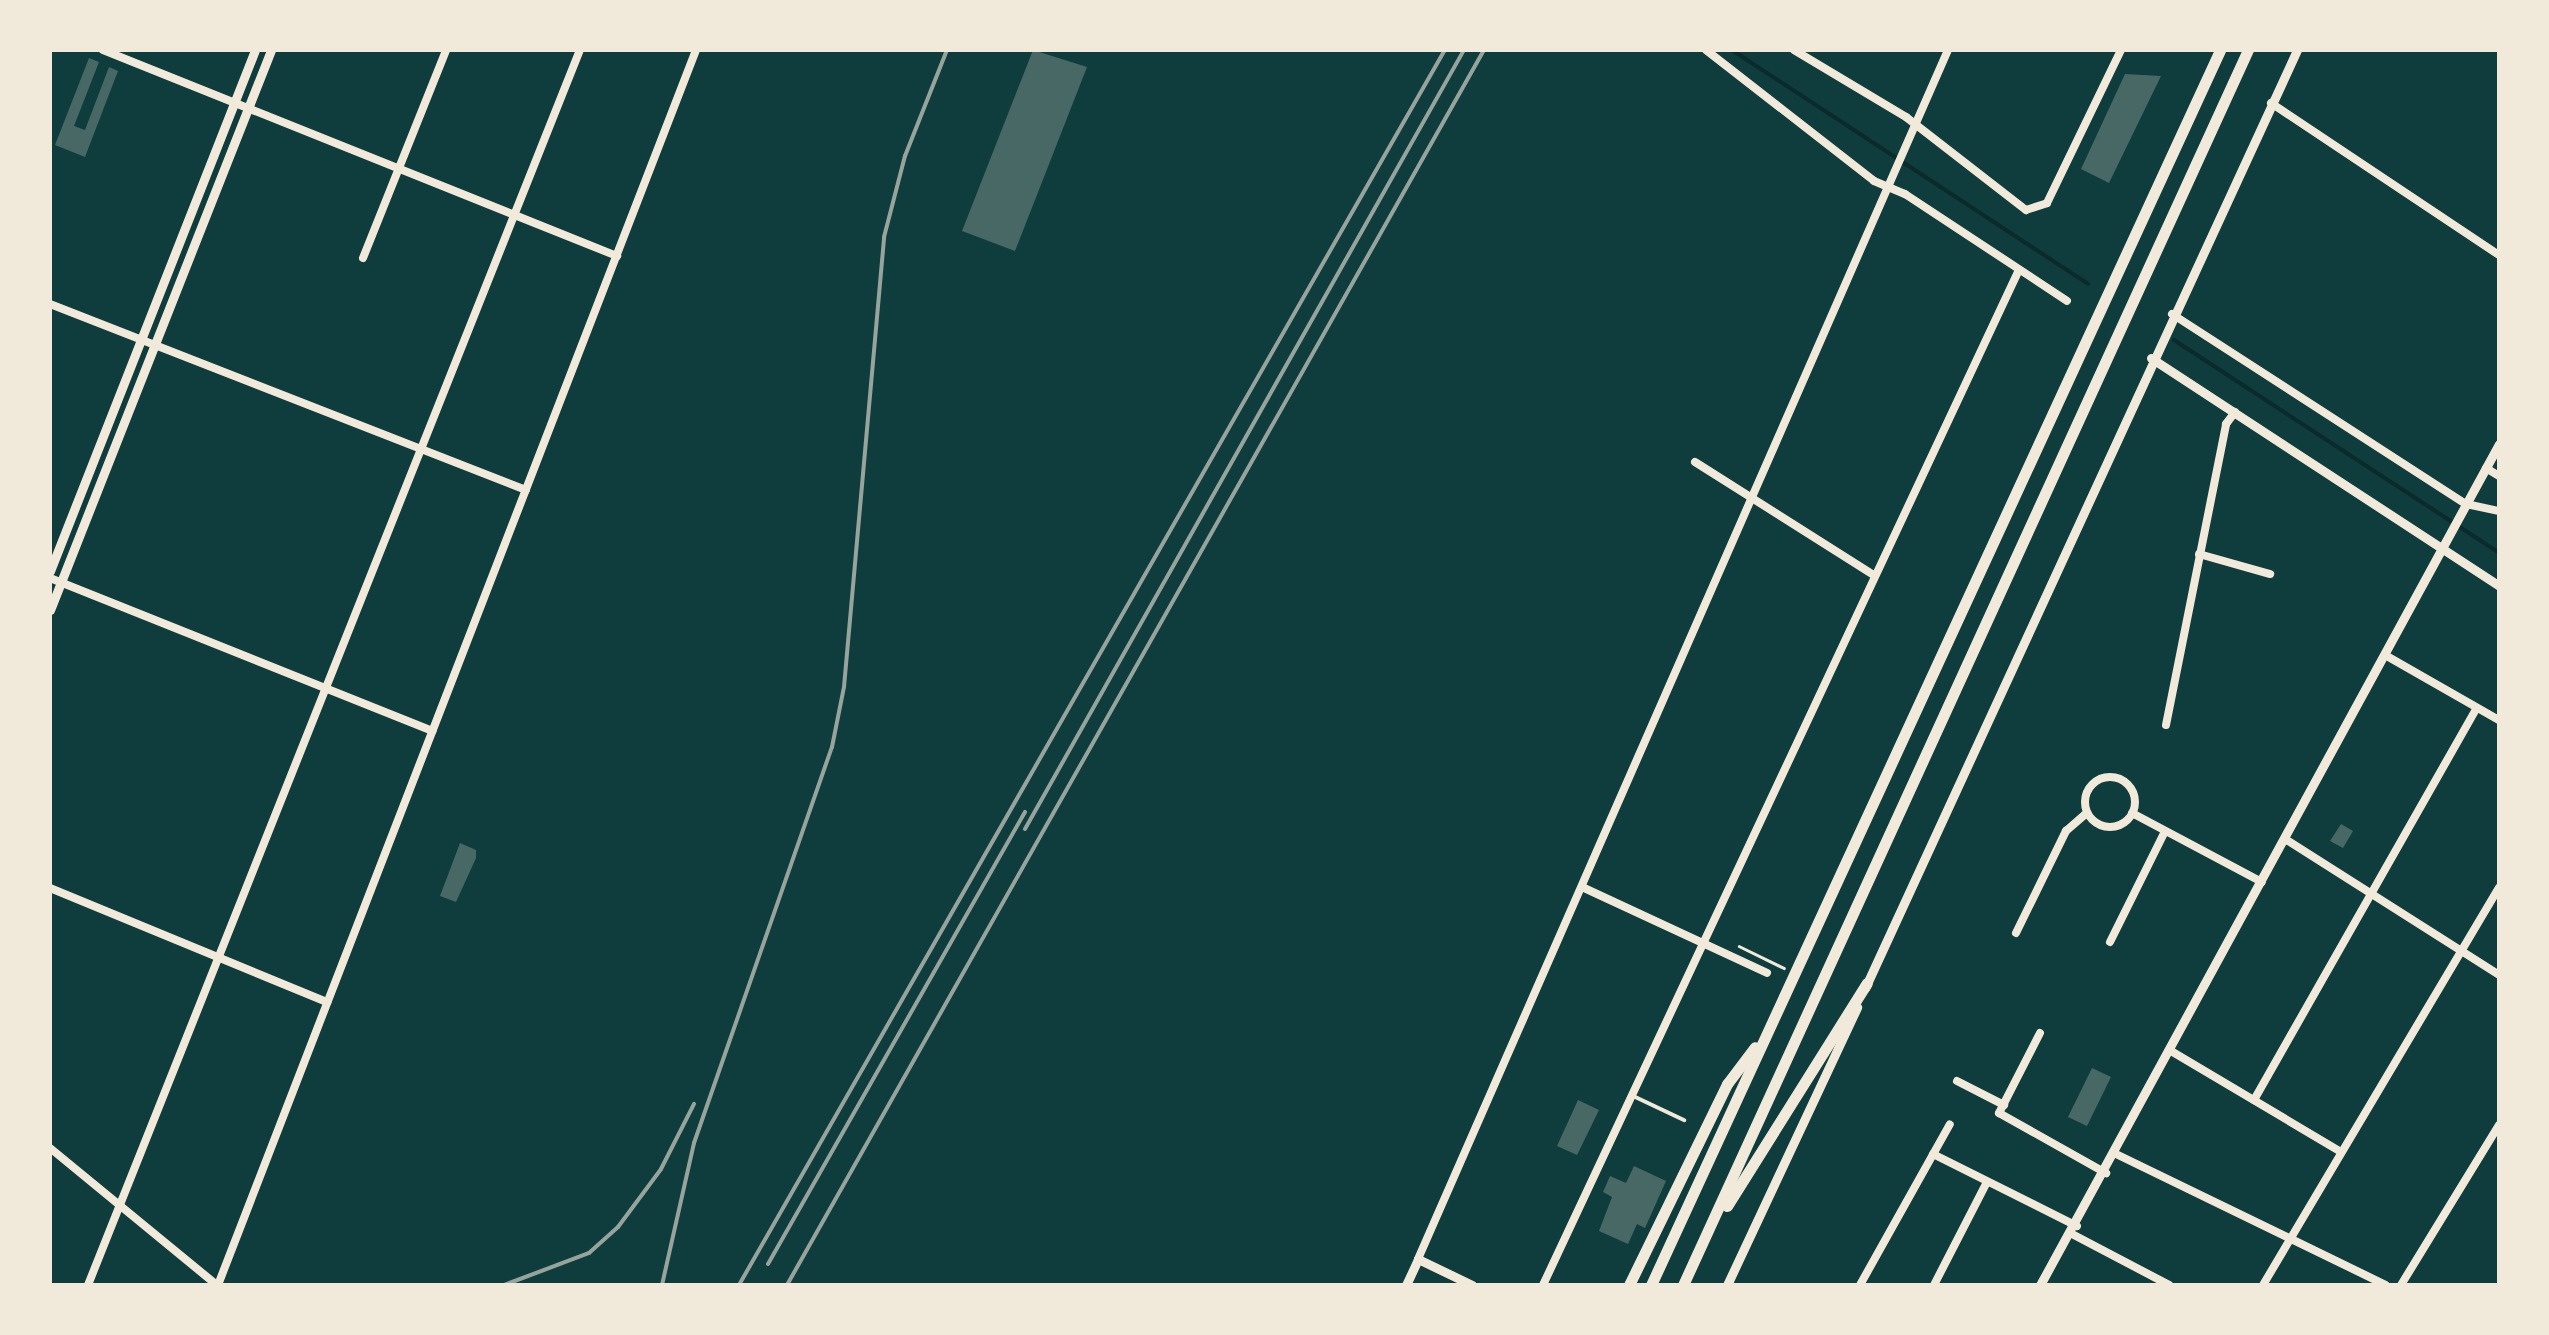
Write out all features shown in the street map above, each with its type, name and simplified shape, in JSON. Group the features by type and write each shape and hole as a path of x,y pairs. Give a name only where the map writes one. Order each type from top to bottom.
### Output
{"main road":[{"path":"1651,1285 2220,50"},
{"path":"1683,1285 2248,50"},
{"path":"1713,1226 1866,983"},
{"path":"1629,1285 1727,1084 1770,1028"}],"street":[{"path":"104,50 616,256"},
{"path":"254,50 50,574 61,582 433,730"},
{"path":"50,610 271,50"},
{"path":"363,258 446,50"},
{"path":"88,1285 216,955 328,690 580,50"},
{"path":"50,1148 217,1285 696,50"},
{"path":"1706,50 1874,181 1889,186 2067,301"},
{"path":"1794,50 1914,126 2017,208 2036,208 2046,202 2121,50"},
{"path":"1406,1285 1948,50"},
{"path":"1727,1285 2151,358 2297,50"},
{"path":"2272,103 2499,255"},
{"path":"1544,1285 2019,270"},
{"path":"50,304 526,490"},
{"path":"2172,314 2464,508 2499,511"},
{"path":"2151,358 2499,586"},
{"path":"2166,725 2226,424 2236,412"},
{"path":"2040,1285 2116,1154 2499,444"},
{"path":"1696,462 1874,575"},
{"path":"2486,468 2499,476"},
{"path":"2200,554 2270,574"},
{"path":"2385,654 2499,720"},
{"path":"2254,1100 2477,708"},
{"path":"2016,933 2066,831 2087,813 2088,788 2110,777 2131,789 2132,814"},
{"path":"2087,813 2114,827 2132,814"},
{"path":"2132,814 2262,882"},
{"path":"2110,942 2164,833"},
{"path":"2285,838 2499,976"},
{"path":"1582,887 1767,973"},
{"path":"50,888 327,1002"},
{"path":"2262,1285 2499,888"},
{"path":"2040,1033 2000,1113 2106,1172"},
{"path":"2171,1051 2341,1152"},
{"path":"1957,1081 2004,1106"},
{"path":"1860,1285 1950,1124"},
{"path":"2401,1285 2499,1124"},
{"path":"1933,1154 2169,1285"},
{"path":"2116,1154 2386,1285"},
{"path":"1934,1285 1987,1182"},
{"path":"1418,1258 1472,1285"}],"lane":[{"path":"1631,1095 1684,1120"}],"path":[{"path":"1739,946 1775,964"}],"building":[{"path":"1033,50 1087,67 1015,251 962,231"},
{"path":"89,58 99,62 74,126 85,130 109,67 118,71 85,157 55,145"},
{"path":"2125,74 2161,76 2109,183 2081,169"},
{"path":"2341,824 2353,831 2343,848 2330,841"},
{"path":"460,843 476,850 476,858 456,902 440,896"},
{"path":"2092,1068 2111,1077 2087,1126 2068,1117"},
{"path":"1578,1100 1599,1110 1577,1155 1557,1146"},
{"path":"1634,1166 1666,1181 1645,1228 1637,1224 1628,1244 1599,1231 1612,1197 1603,1192 1610,1176 1626,1183"}],"waterway":[{"path":"1732,50 2088,284"},
{"path":"2174,340 2499,553"}],"railway":[{"path":"662,1285 694,1143 832,747 844,687 884,237 905,156 947,50"},
{"path":"739,1285 1445,50"},
{"path":"1025,829 1464,50"},
{"path":"787,1285 1484,50"},
{"path":"768,1264 1025,812"},
{"path":"504,1285 589,1253 618,1227 661,1169 694,1104"}]}
